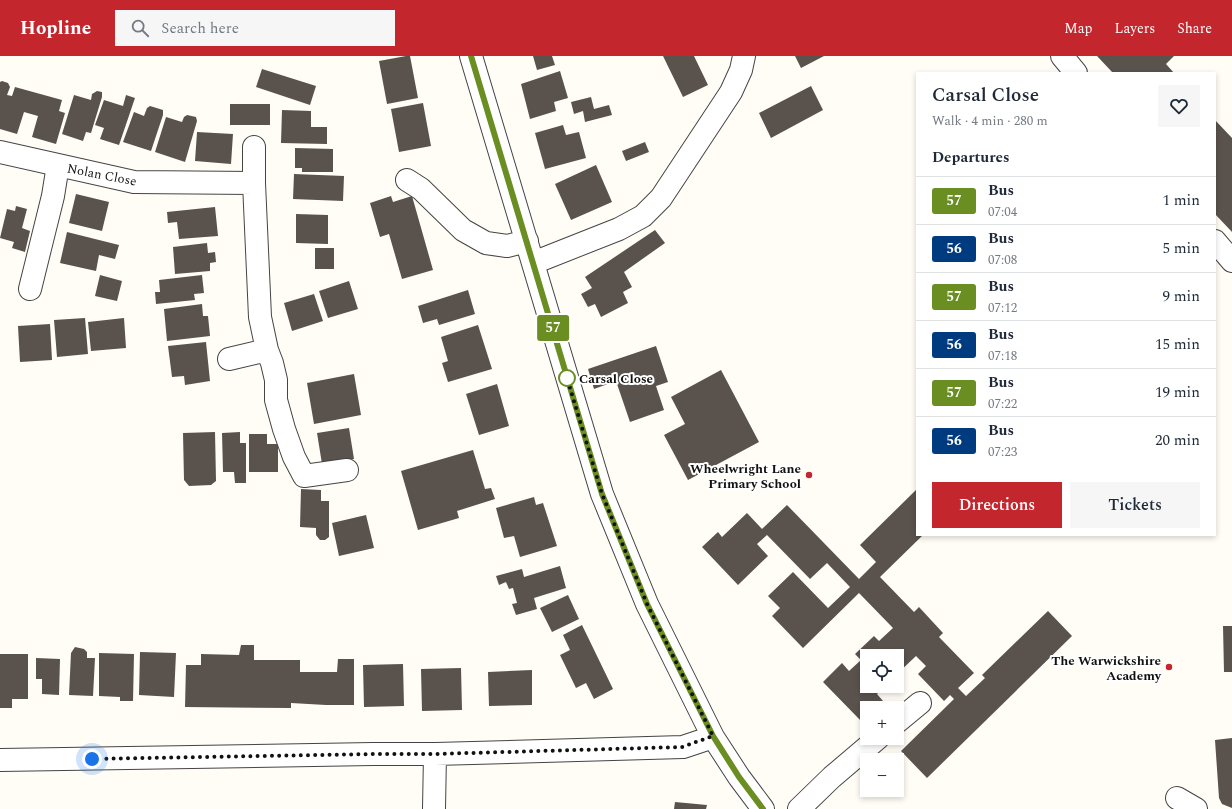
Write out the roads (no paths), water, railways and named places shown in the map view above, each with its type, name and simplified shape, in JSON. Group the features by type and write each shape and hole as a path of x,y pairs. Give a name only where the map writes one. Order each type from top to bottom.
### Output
{"street":[{"path":"471,56 602,494 647,604 713,736 739,777 763,809"},
{"path":"533,263 619,229 643,216 661,198 731,92 741,70 744,56"},
{"path":"1062,56 1075,72"},
{"path":"254,147 254,184 260,317 267,350 276,380 276,400 284,429 294,457 304,476 347,470"},
{"name":"Nolan Close","path":"0,152 134,182 254,184"},
{"path":"30,289 53,196 58,165"},
{"path":"407,180 421,189 463,230 486,243 508,246 527,241"},
{"path":"1216,242 1232,261"},
{"path":"229,359 267,350"},
{"path":"904,716 920,703"},
{"path":"0,760 435,754 682,747 713,736"},
{"path":"799,809 832,777 870,745"},
{"path":"434,809 435,754"},
{"path":"1177,798 1196,809"}],"place":[{"name":"Carsal Close","path":"567,378"},
{"name":"Wheelwright Lane Primary School","path":"809,475"},
{"name":"The Warwickshire Academy","path":"1169,667"}]}
